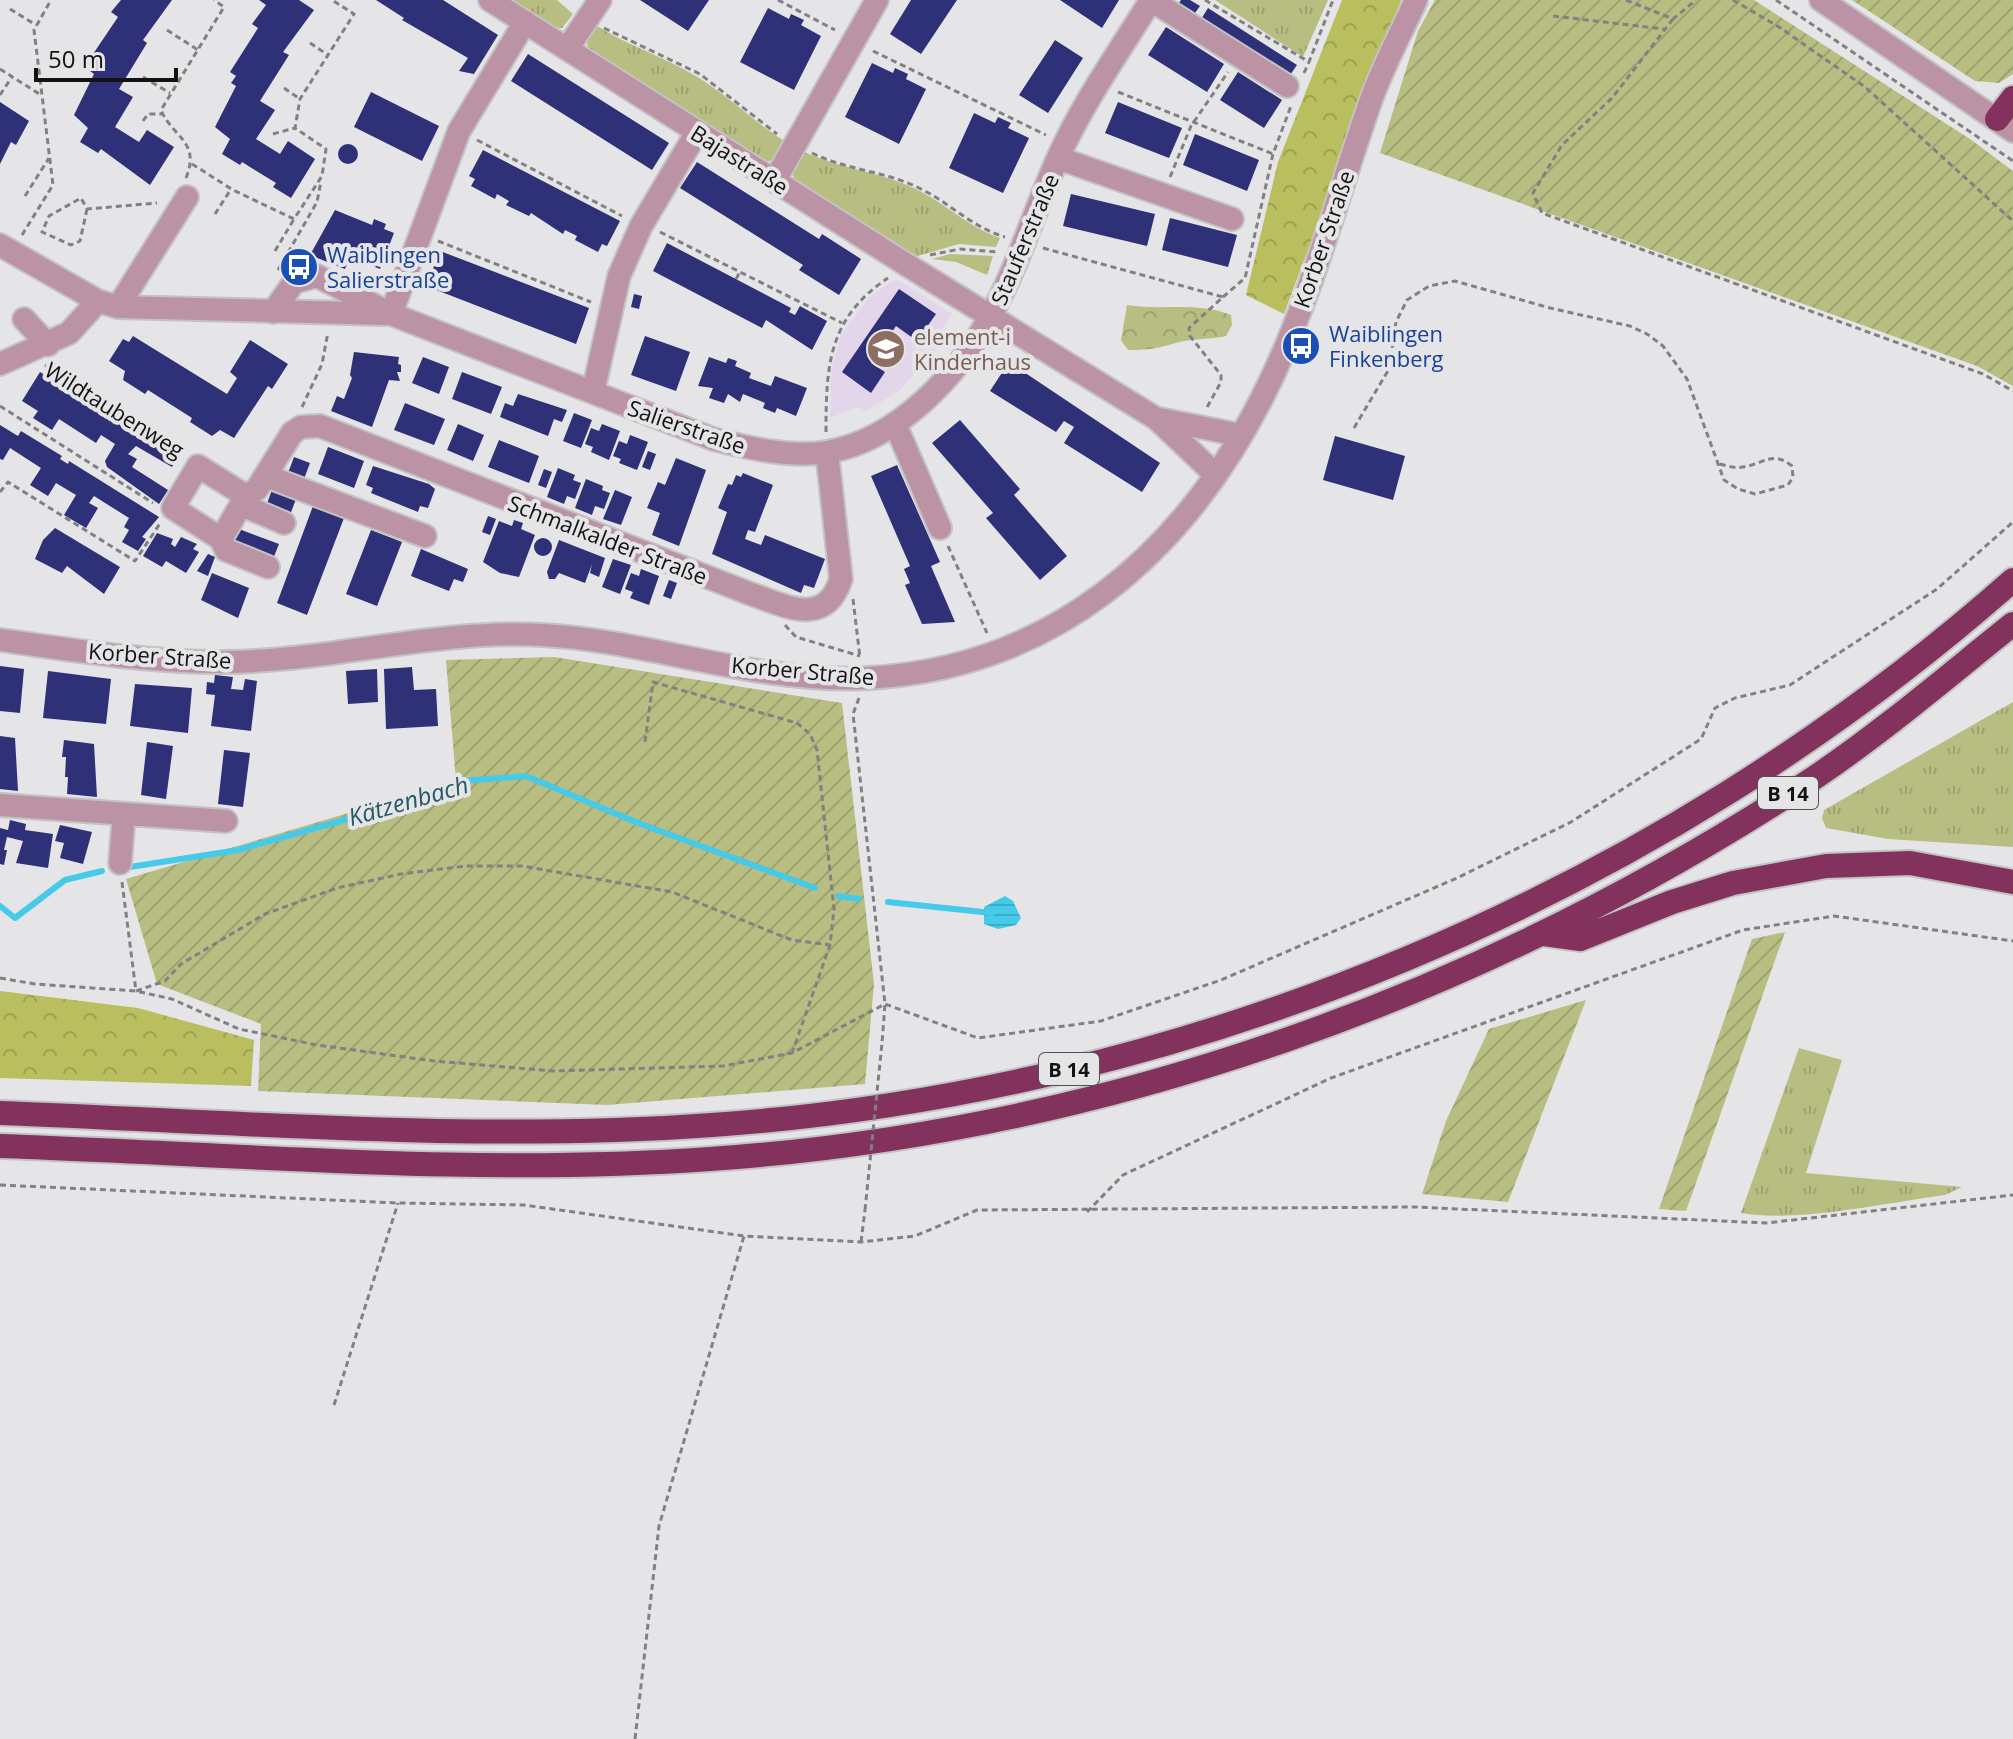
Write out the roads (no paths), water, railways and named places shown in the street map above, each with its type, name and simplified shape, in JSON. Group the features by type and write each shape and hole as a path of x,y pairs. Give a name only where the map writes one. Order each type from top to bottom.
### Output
{"highway":[{"path":"2005,125 2013,98"},
{"name":"B 14","path":"0,1113 469,1132 697,1126 829,1114 929,1098 1115,1058 1312,996 1429,949 1528,904 1674,824 1798,747 1911,665 2013,580"},
{"name":"B 14","path":"0,1146 465,1166 709,1159 836,1148 1025,1114 1217,1064 1327,1027 1442,981 1544,934 1693,852 1820,774 2013,624"},
{"path":"1544,934 1580,939 1672,902 1733,883 1826,866 1910,863 2013,882"}],"street":[{"name":"Bajastraße","path":"490,0 991,315"},
{"path":"775,180 877,0"},
{"name":"Stauferstraße","path":"1216,475 1157,419 991,315 1062,150 1151,0 1293,91"},
{"name":"Korber Straße","path":"0,640 226,662 456,636 530,634 579,639 760,669 861,678 905,675 967,663 1060,624 1120,582 1186,518 1216,475 1263,396 1284,348 1373,94 1416,0"},
{"path":"1821,0 2005,125"},
{"path":"567,49 594,9"},
{"path":"391,314 459,131 525,22"},
{"path":"593,392 619,276 642,224 697,132"},
{"name":"Stauferstraße","path":"1062,150 1232,219"},
{"name":"Wildtaubenweg","path":"0,364 69,333 108,304 184,192"},
{"name":"Salierstraße","path":"8,245 108,304 220,302 273,312 391,314"},
{"name":"Salierstraße","path":"273,312 294,282 310,275 330,281 391,314 713,439 757,450 826,442 895,424 927,398 991,315"},
{"path":"24,319 40,348"},
{"name":"Stauferstraße","path":"1157,419 1240,435"},
{"path":"895,424 940,528"},
{"name":"Schmalkalder Straße","path":"266,476 287,441 301,427 320,426 802,610 824,606 836,595 841,579 826,442"},
{"path":"268,567 226,550 221,539 170,510 198,466 244,501 284,523"},
{"path":"221,539 244,501 266,476 425,536"},
{"path":"0,805 226,821"},
{"path":"120,863 124,814"}],"water":[{"path":"1005,896 1013,901 1021,918 1016,925 998,929 984,924 984,907"}],"waterway":[{"name":"Kätzenbach","path":"130,867 238,850 376,811 462,781 526,776 638,823 815,888"},
{"name":"Kätzenbach","path":"0,906 15,918 65,880 102,871"},
{"name":"Kätzenbach","path":"838,896 859,899"},
{"name":"Kätzenbach","path":"888,902 992,913"}],"place":[{"name":"Waiblingen Salierstraße","path":"299,267"},
{"name":"Waiblingen Finkenberg","path":"1301,346"},
{"name":"element-i Kinderhaus","path":"886,349"}]}
